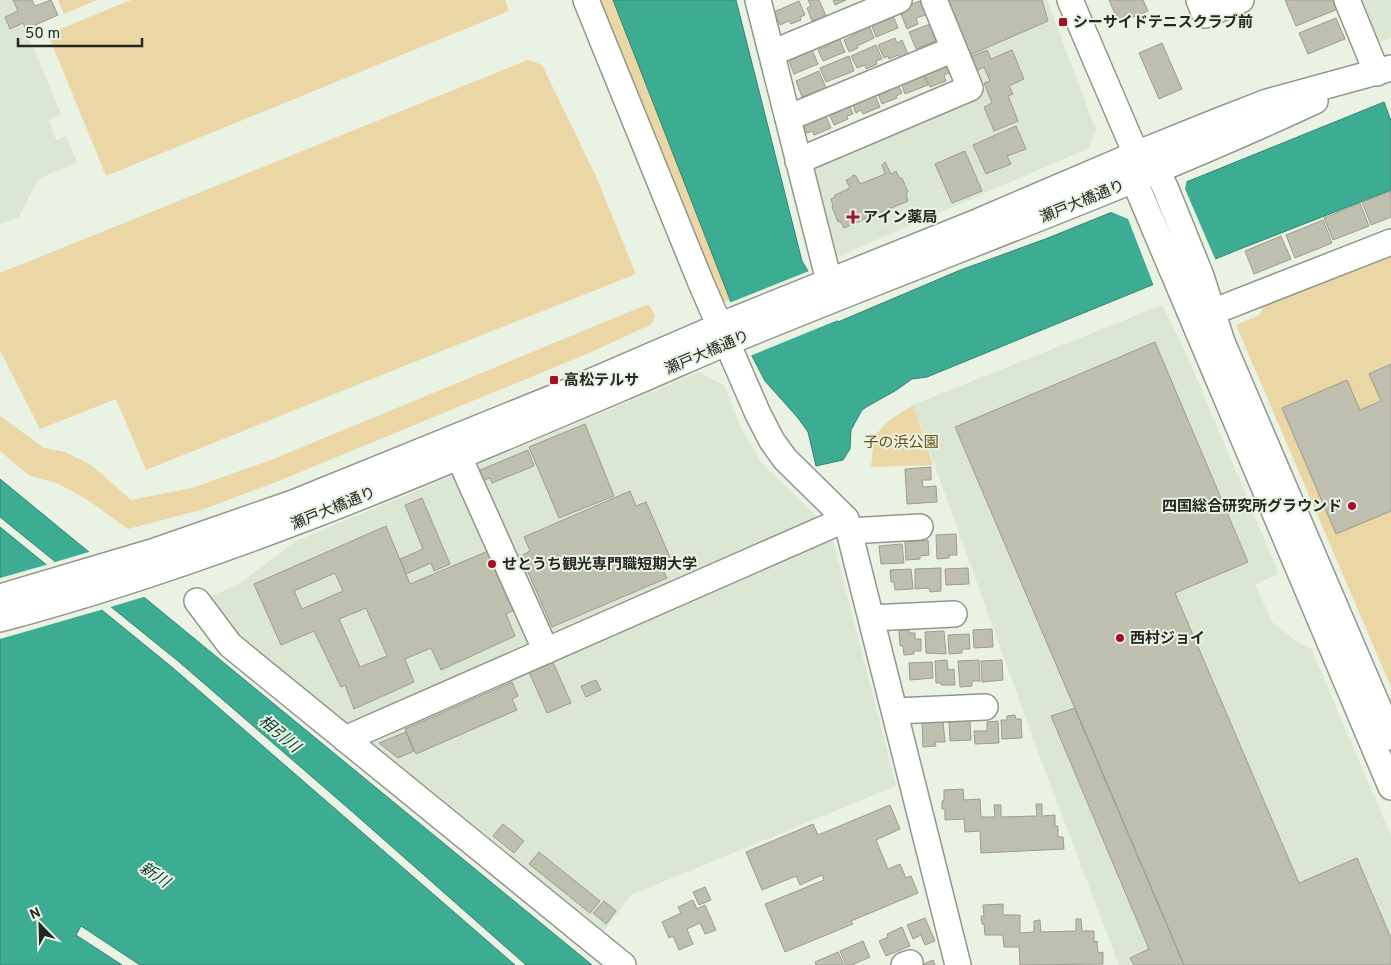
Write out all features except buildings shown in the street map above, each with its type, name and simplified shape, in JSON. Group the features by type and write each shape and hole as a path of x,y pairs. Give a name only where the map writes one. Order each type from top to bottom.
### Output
{"street":[{"path":"586,0 731,331 744,385 772,441 786,460 847,525 958,965"},
{"path":"758,0 788,118 827,292"},
{"path":"772,53 899,0"},
{"path":"798,161 970,88 934,0"},
{"path":"1070,0 1136,154 1138,188 1178,285 1222,342 1391,737"},
{"path":"1199,0 1205,15 1241,0"},
{"path":"1347,0 1384,70"},
{"path":"788,118 954,48"},
{"name":"瀬戸大橋通り","path":"827,292 1161,179 1258,128 1384,70"},
{"name":"瀬戸大橋通り","path":"0,597 152,552 293,503 562,394 731,331 827,292 986,218 1136,154 1267,102 1384,70"},
{"path":"1136,154 1161,179 1201,276 1202,315 1391,787"},
{"path":"1202,315 1391,242"},
{"name":"瀬戸大橋通り","path":"0,619 50,606 172,568 301,521 459,457 731,331"},
{"path":"459,457 546,651"},
{"path":"345,739 546,651 847,525 920,527"},
{"path":"197,601 230,645 623,965"},
{"path":"871,618 954,614"},
{"path":"895,711 985,707"}],"shaded area":[{"path":"0,0 13,0 18,11 5,17 10,28 23,23 61,114 49,120 56,140 66,136 77,162 38,179 19,217 0,224"},
{"path":"940,0 1047,0 1096,130 1089,148 832,259 811,163 977,92"},
{"path":"1356,0 1391,0 1391,38 1380,42 1373,39"},
{"path":"1162,305 1187,355 1279,574 1255,584 1272,622 1299,643 1311,648 1391,836 1391,965 1119,965 1038,752 913,405"},
{"name":"せとうち観光専門職短期大学","path":"699,372 725,386 740,426 762,463 819,519 351,725 237,635 208,597 238,585 294,542"},
{"path":"832,536 896,786 631,895 604,931 372,742 374,736"}],"green space":[{"path":"58,0 97,0 64,14"},
{"path":"131,0 505,0 509,11 106,176 48,34"},
{"path":"600,0 613,0 731,300 721,303"},
{"path":"528,60 542,65 594,172 636,274 146,470 116,399 40,429 0,350 0,273"},
{"name":"四国総合研究所グラウンド","path":"1391,251 1391,687 1236,325 1259,315 1265,303"},
{"path":"649,305 655,315 652,324 589,353 281,480 204,509 128,529 88,500 57,483 30,476 0,451 0,416 44,448 65,452 91,465 131,500 192,488 271,460"},
{"name":"子の浜公園","path":"913,405 933,465 871,467 874,437 887,422"}],"water":[{"path":"613,0 736,0 802,261 838,322 958,271 1048,238 1384,102 1391,121 1391,190 1240,249 927,377 912,379 862,410 851,430 850,449 843,460 816,466 808,432 765,381 752,356"},
{"name":"相引川","path":"0,479 592,965 526,965 178,661 0,517"},
{"name":"新川","path":"0,527 173,668 515,965 140,965 81,926 76,935 122,965 0,965"}],"pier":[{"path":"1187,179 1185,189 1216,261 1154,286 1128,219 1109,211"},
{"path":"809,271 838,320 750,356 729,303"},
{"path":"92,551 119,573 79,584 52,563"},
{"path":"49,564 76,586 0,607 0,578"},
{"path":"121,575 147,596 107,608 82,587"},
{"path":"79,588 104,609 0,639 0,610"}],"place":[{"name":"シーサイドテニスクラブ前","path":"1063,22"},
{"name":"アイン薬局","path":"853,217"},
{"name":"高松テルサ","path":"554,380"},
{"name":"四国総合研究所グラウンド","path":"1352,506"},
{"name":"せとうち観光専門職短期大学","path":"492,564"},
{"name":"西村ジョイ","path":"1120,638"}]}
